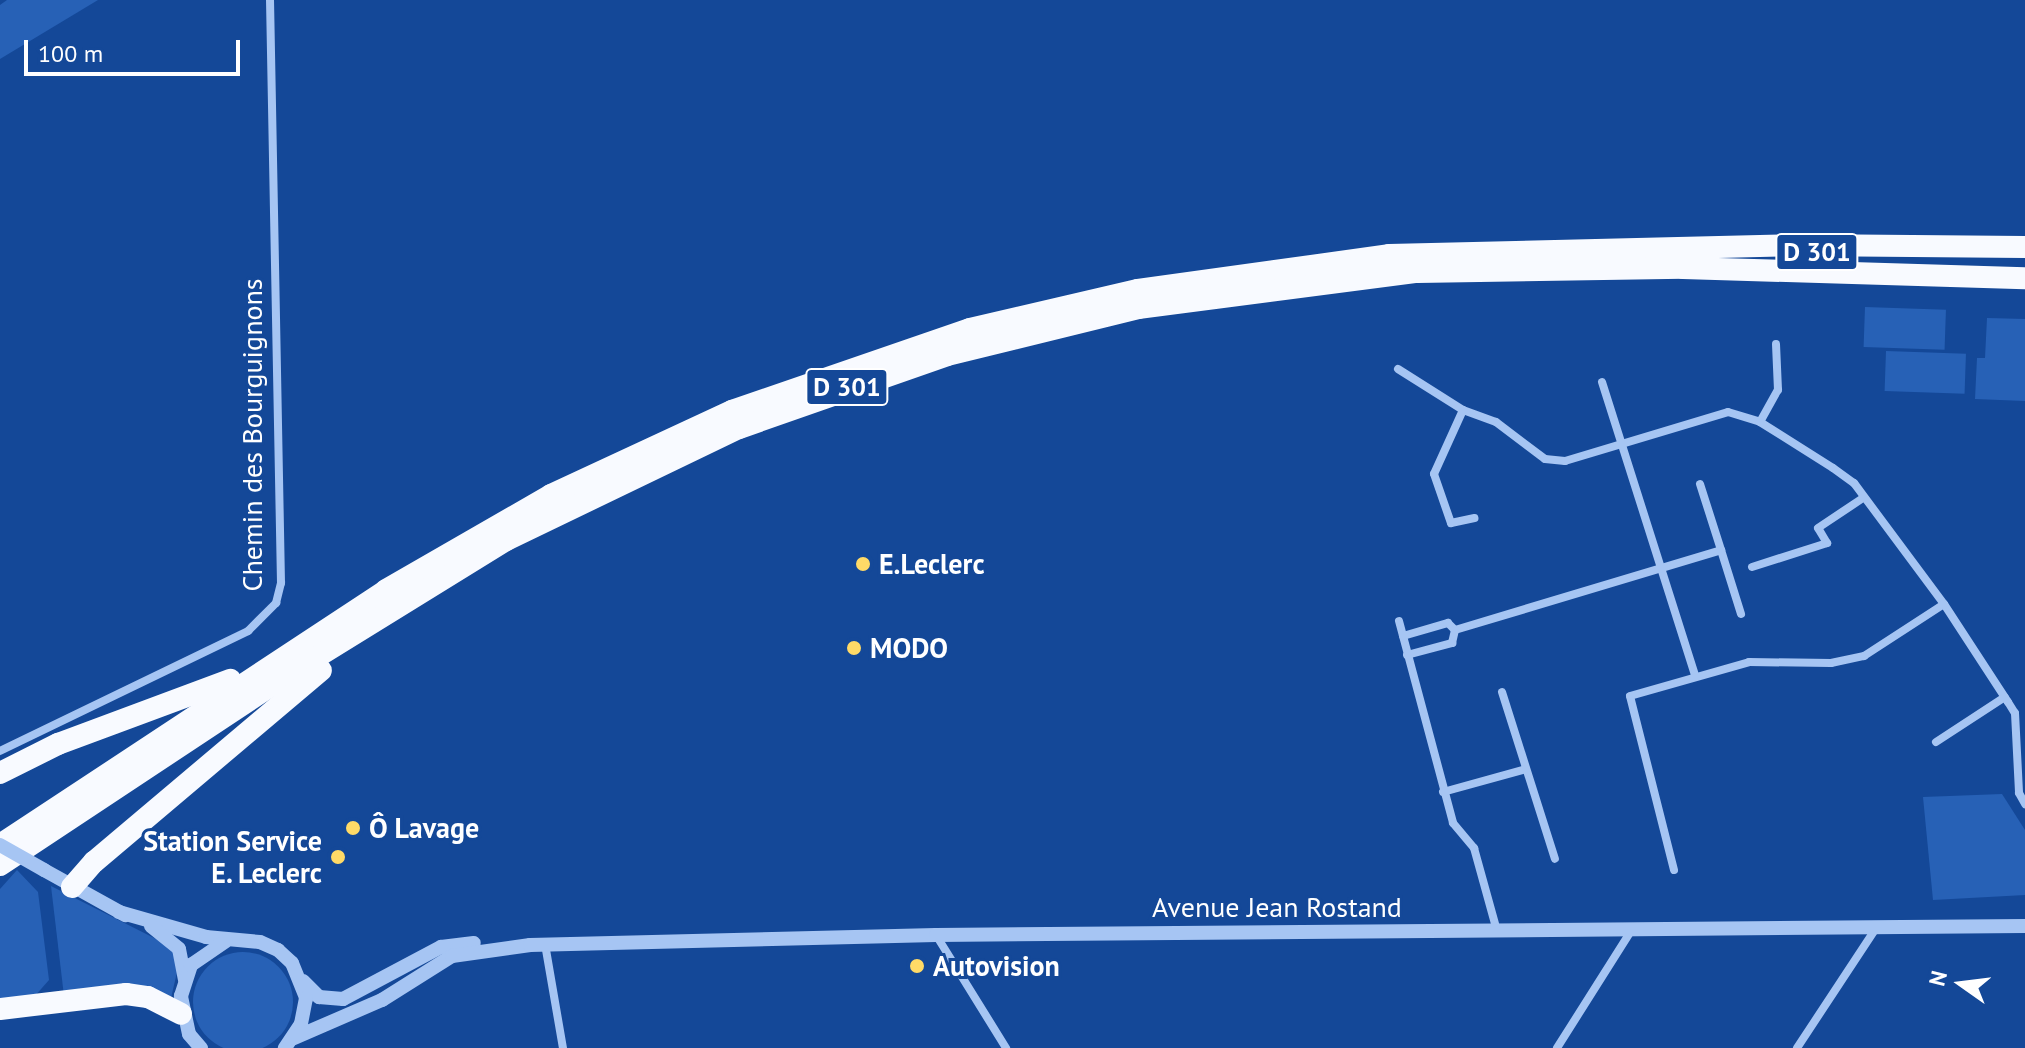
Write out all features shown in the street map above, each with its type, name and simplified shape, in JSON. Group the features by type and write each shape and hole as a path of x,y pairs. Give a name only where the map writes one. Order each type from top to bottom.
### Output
{"highway":[{"path":"1609,249 2025,247"},
{"name":"D 301","path":"0,845 248,680 475,536 614,463 784,391 911,347 1045,310 1242,272 1460,250 1609,249 2025,260"},
{"path":"1823,270 2025,288"},
{"name":"D 301","path":"0,865 441,577 588,497 798,406 1047,328 1223,293 1417,272 1823,270 2025,278"},
{"path":"72,887 94,862 340,656 454,583 565,522 798,406"},
{"path":"0,773 89,733 163,709 224,680 248,680"},
{"path":"0,1009 126,994 162,1002 181,1014"}],"street":[{"name":"Chemin des Bourguignons","path":"0,751 80,709 248,631 270,613 279,594 270,0"},
{"path":"1760,422 1778,390 1776,344"},
{"path":"1398,369 1463,410 1496,422 1545,459 1565,461 1728,412 1760,422 1844,476 1944,604 2015,713 2017,782 2025,804"},
{"path":"1602,382 1695,676"},
{"path":"1463,410 1434,474 1451,523 1474,518"},
{"path":"1700,484 1741,614"},
{"path":"1752,567 1827,543 1818,528 1863,498"},
{"path":"1455,630 1721,550"},
{"path":"1674,870 1630,696 1749,662 1831,663 1864,656 1944,604"},
{"path":"1399,621 1443,792 1453,823 1474,848 1497,931"},
{"path":"1403,636 1448,623 1455,630"},
{"path":"1407,655 1452,643 1455,630"},
{"path":"1502,692 1555,859"},
{"path":"1936,742 2005,697"},
{"path":"80,709 89,733"},
{"path":"1443,792 1526,769"},
{"path":"0,845 171,939 184,960 181,1014 201,1048"},
{"path":"119,912 206,937 234,939 278,950 302,980 305,1012 290,1043"},
{"name":"Avenue Jean Rostand","path":"302,980 319,997 343,999 441,947 936,935 2025,926"},
{"path":"1797,1048 1876,928"},
{"path":"1557,1048 1631,931"},
{"path":"936,935 1006,1048"},
{"path":"185,979 204,952 234,939"},
{"path":"538,945 563,1048"},
{"name":"Avenue Jean Rostand","path":"290,1043 382,1000 452,956 538,945"}],"shaded area":[{"path":"7,0 98,0 0,59 0,5"},
{"path":"1865,307 1946,310 1945,350 1864,347"},
{"path":"1987,318 2025,319 2025,401 1975,399 1977,358 1985,358"},
{"path":"1886,351 1966,354 1965,394 1885,391"},
{"path":"2002,794 2025,830 2025,895 1933,900 1923,797"},
{"path":"17,870 38,892 49,980 34,997 0,1000 0,889"},
{"path":"51,886 172,947 178,968 171,998 64,996"},
{"path":"243,952 262,956 279,966 289,983 293,1002 289,1021 279,1038 262,1048 243,1052 224,1048 207,1038 197,1021 193,1002 197,983 207,966 224,956"}],"place":[{"name":"E.Leclerc","path":"863,564"},
{"name":"MODO","path":"854,648"},
{"name":"Ô Lavage","path":"353,828"},
{"name":"Station Service E. Leclerc","path":"338,857"},
{"name":"Autovision","path":"917,966"}]}
